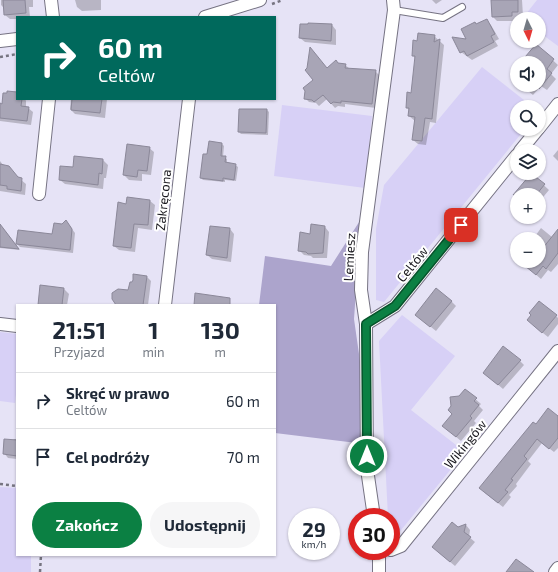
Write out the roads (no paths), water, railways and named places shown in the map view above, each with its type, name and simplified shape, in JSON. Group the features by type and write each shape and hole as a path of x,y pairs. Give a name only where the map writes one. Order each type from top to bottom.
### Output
{"street":[{"path":"51,0 53,16"},
{"path":"208,16 260,0"},
{"name":"Lemiesz","path":"373,508 367,469 366,324 362,290 362,252 394,5"},
{"path":"0,41 16,39"},
{"path":"39,194 49,100"},
{"name":"Zakręcona","path":"165,304 189,100"},
{"path":"546,118 558,104"},
{"path":"525,144 532,136"},
{"name":"Celtów","path":"366,324 395,306 510,164"},
{"path":"0,324 16,326"},
{"name":"Wikingów","path":"400,546 558,351"},
{"path":"379,572 381,560"},
{"path":"555,572 558,568"}],"lane":[{"path":"394,5 443,18 462,7"}]}
